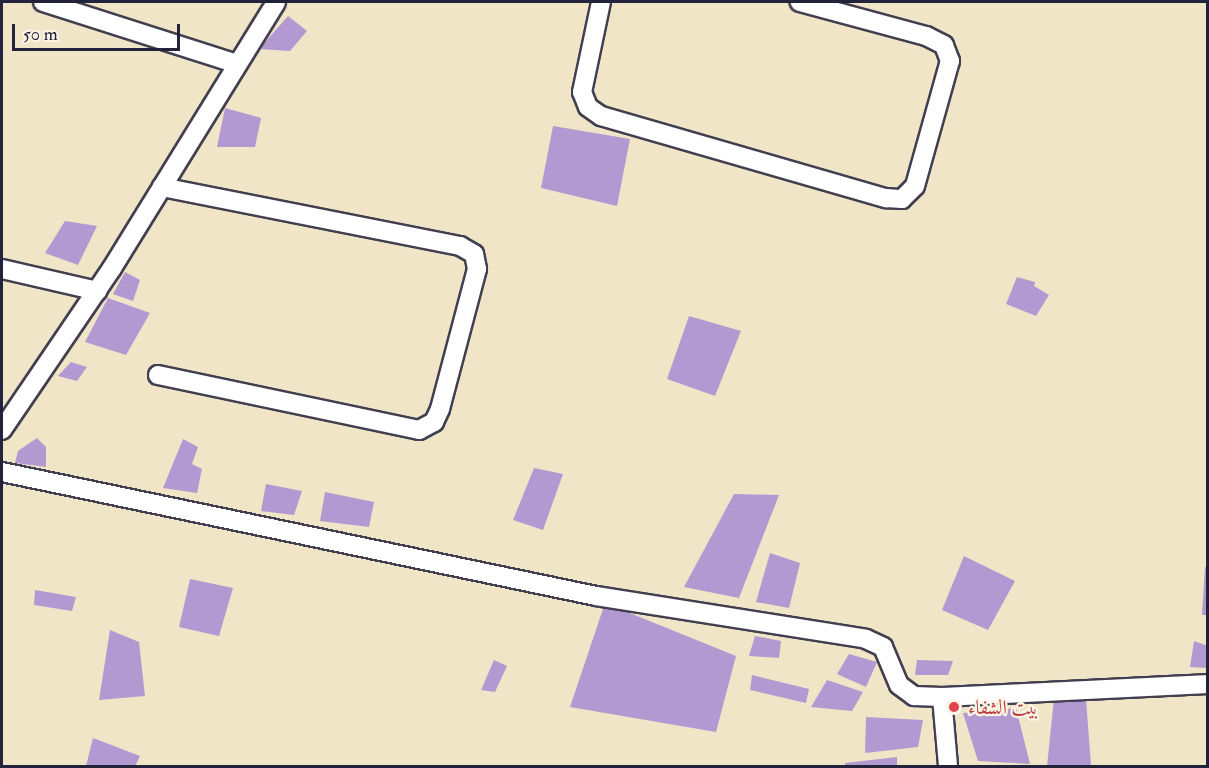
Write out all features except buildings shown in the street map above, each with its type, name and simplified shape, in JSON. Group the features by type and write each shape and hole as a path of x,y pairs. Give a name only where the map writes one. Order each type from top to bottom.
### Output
{"street":[{"path":"43,2 237,64"},
{"path":"2,430 97,291 276,2"},
{"path":"601,2 582,92 588,107 601,116 886,198 903,199 915,186 950,62 944,45 926,36 800,2"},
{"path":"158,375 419,430 434,422 440,409 477,269 474,254 460,246 162,187"},
{"path":"2,269 97,291"},
{"path":"2,472 596,596 866,639 883,647 899,685 914,696 942,697 1208,684"},
{"path":"942,697 948,766"}],"place":[{"name":"بيت الشفاء","path":"954,707"}]}
